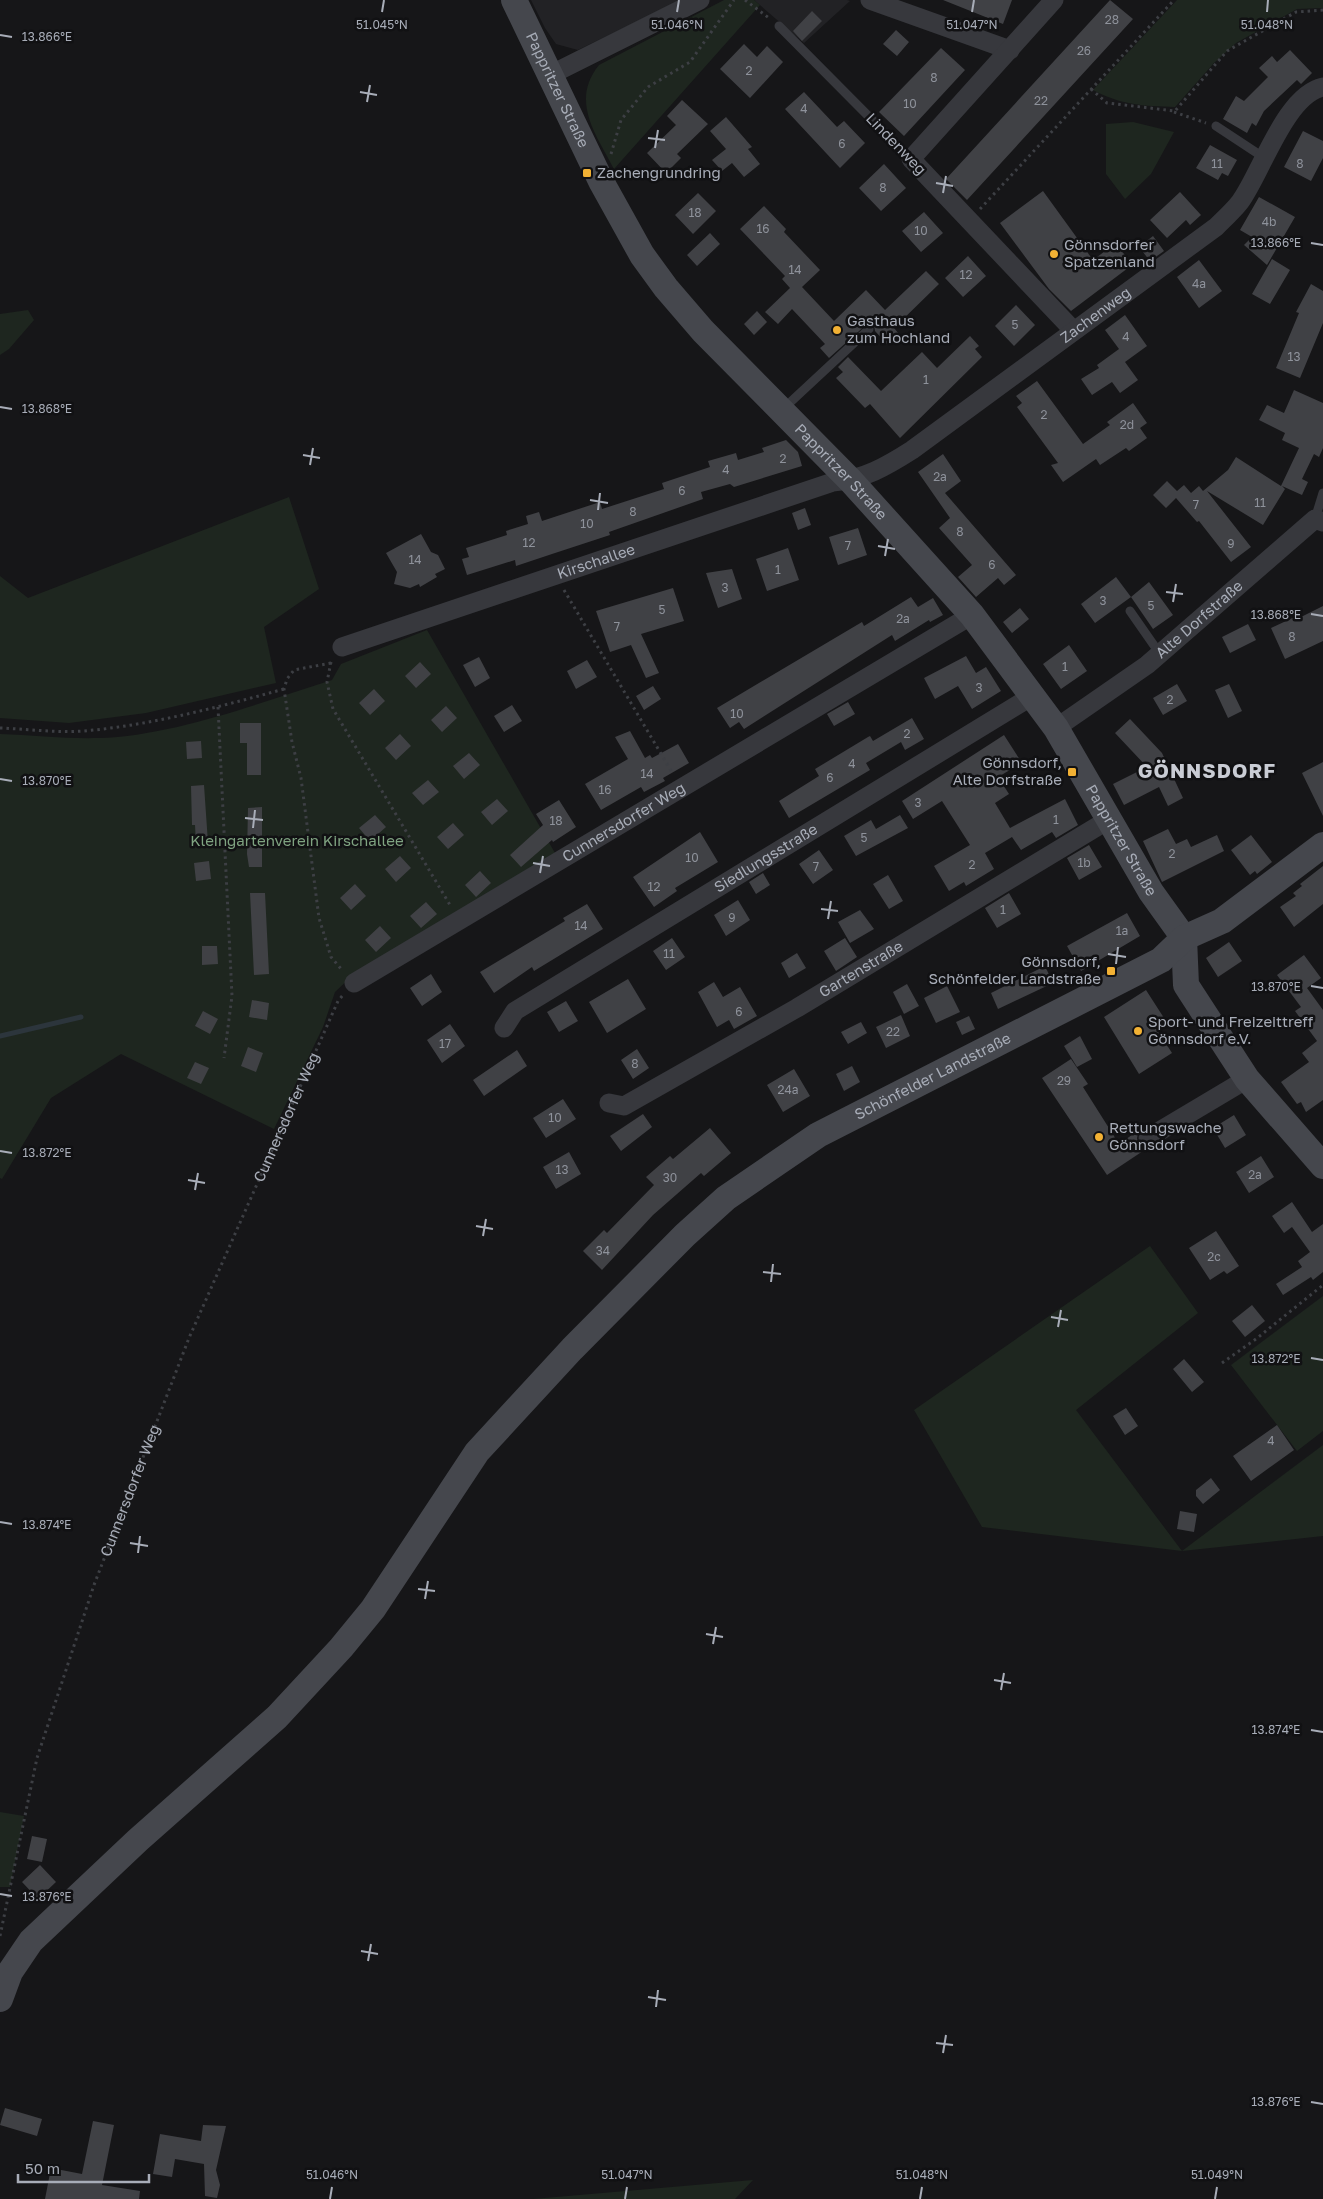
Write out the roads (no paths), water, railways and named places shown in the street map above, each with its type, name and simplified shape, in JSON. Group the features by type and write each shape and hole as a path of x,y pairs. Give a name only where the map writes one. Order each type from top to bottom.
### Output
{"street":[{"name":"Pappritzer Straße","path":"514,0 602,183 642,255 666,288 703,331 851,481 972,615 1034,695 1056,728 1151,892 1184,938"},
{"path":"550,75 700,0"},
{"path":"870,0 1010,50"},
{"path":"911,158 1054,0"},
{"name":"Zachenweg","path":"851,481 874,472 912,450 1073,330 1216,227 1240,202 1264,156 1293,109 1316,88 1323,87"},
{"name":"Lindenweg","path":"911,158 1073,330"},
{"name":"Kirschallee","path":"342,647 508,590 556,577 833,482 851,481"},
{"name":"Alte Dorfstraße","path":"1056,728 1160,654 1319,520"},
{"name":"Cunnersdorfer Weg","path":"354,983 683,789 972,615"},
{"name":"Siedlungsstraße","path":"504,1028 515,1011 1034,695"},
{"name":"Gartenstraße","path":"609,1102 624,1106 797,1008 1108,820"},
{"name":"Schönfelder Landstraße","path":"0,1999 10,1972 31,1941 161,1820 277,1717 341,1648 373,1609 477,1452 572,1349 685,1235 726,1198 771,1165 818,1135 1161,960 1184,938 1222,921 1323,845"},
{"path":"1184,938 1186,985 1247,1079 1323,1166"},
{"path":"1148,1138 1247,1079"}],"lane":[{"name":"Lindenweg","path":"779,26 911,158"},
{"path":"1216,126 1264,156"},
{"path":"781,411 869,329"},
{"name":"Alte Dorfstraße","path":"1319,520 1323,493"},
{"path":"1130,611 1160,654"}],"waterway":[{"path":"0,1036 81,1017"}],"place":[{"name":"Zachengrundring","path":"587,173"},
{"name":"Gönnsdorfer Spatzenland","path":"1054,254"},
{"name":"Gasthaus zum Hochland","path":"837,330"},
{"name":"Gönnsdorf, Alte Dorfstraße","path":"1072,772"},
{"name":"Gönnsdorf, Schönfelder Landstraße","path":"1111,971"},
{"name":"Sport- und Freizeittreff Gönnsdorf e.V.","path":"1138,1031"},
{"name":"Rettungswache Gönnsdorf","path":"1099,1137"}],"district":[{"name":"GÖNNSDORF","path":"1207,771"}],"park label":[{"name":"Kleingartenverein Kirschallee","path":"297,841"}]}
